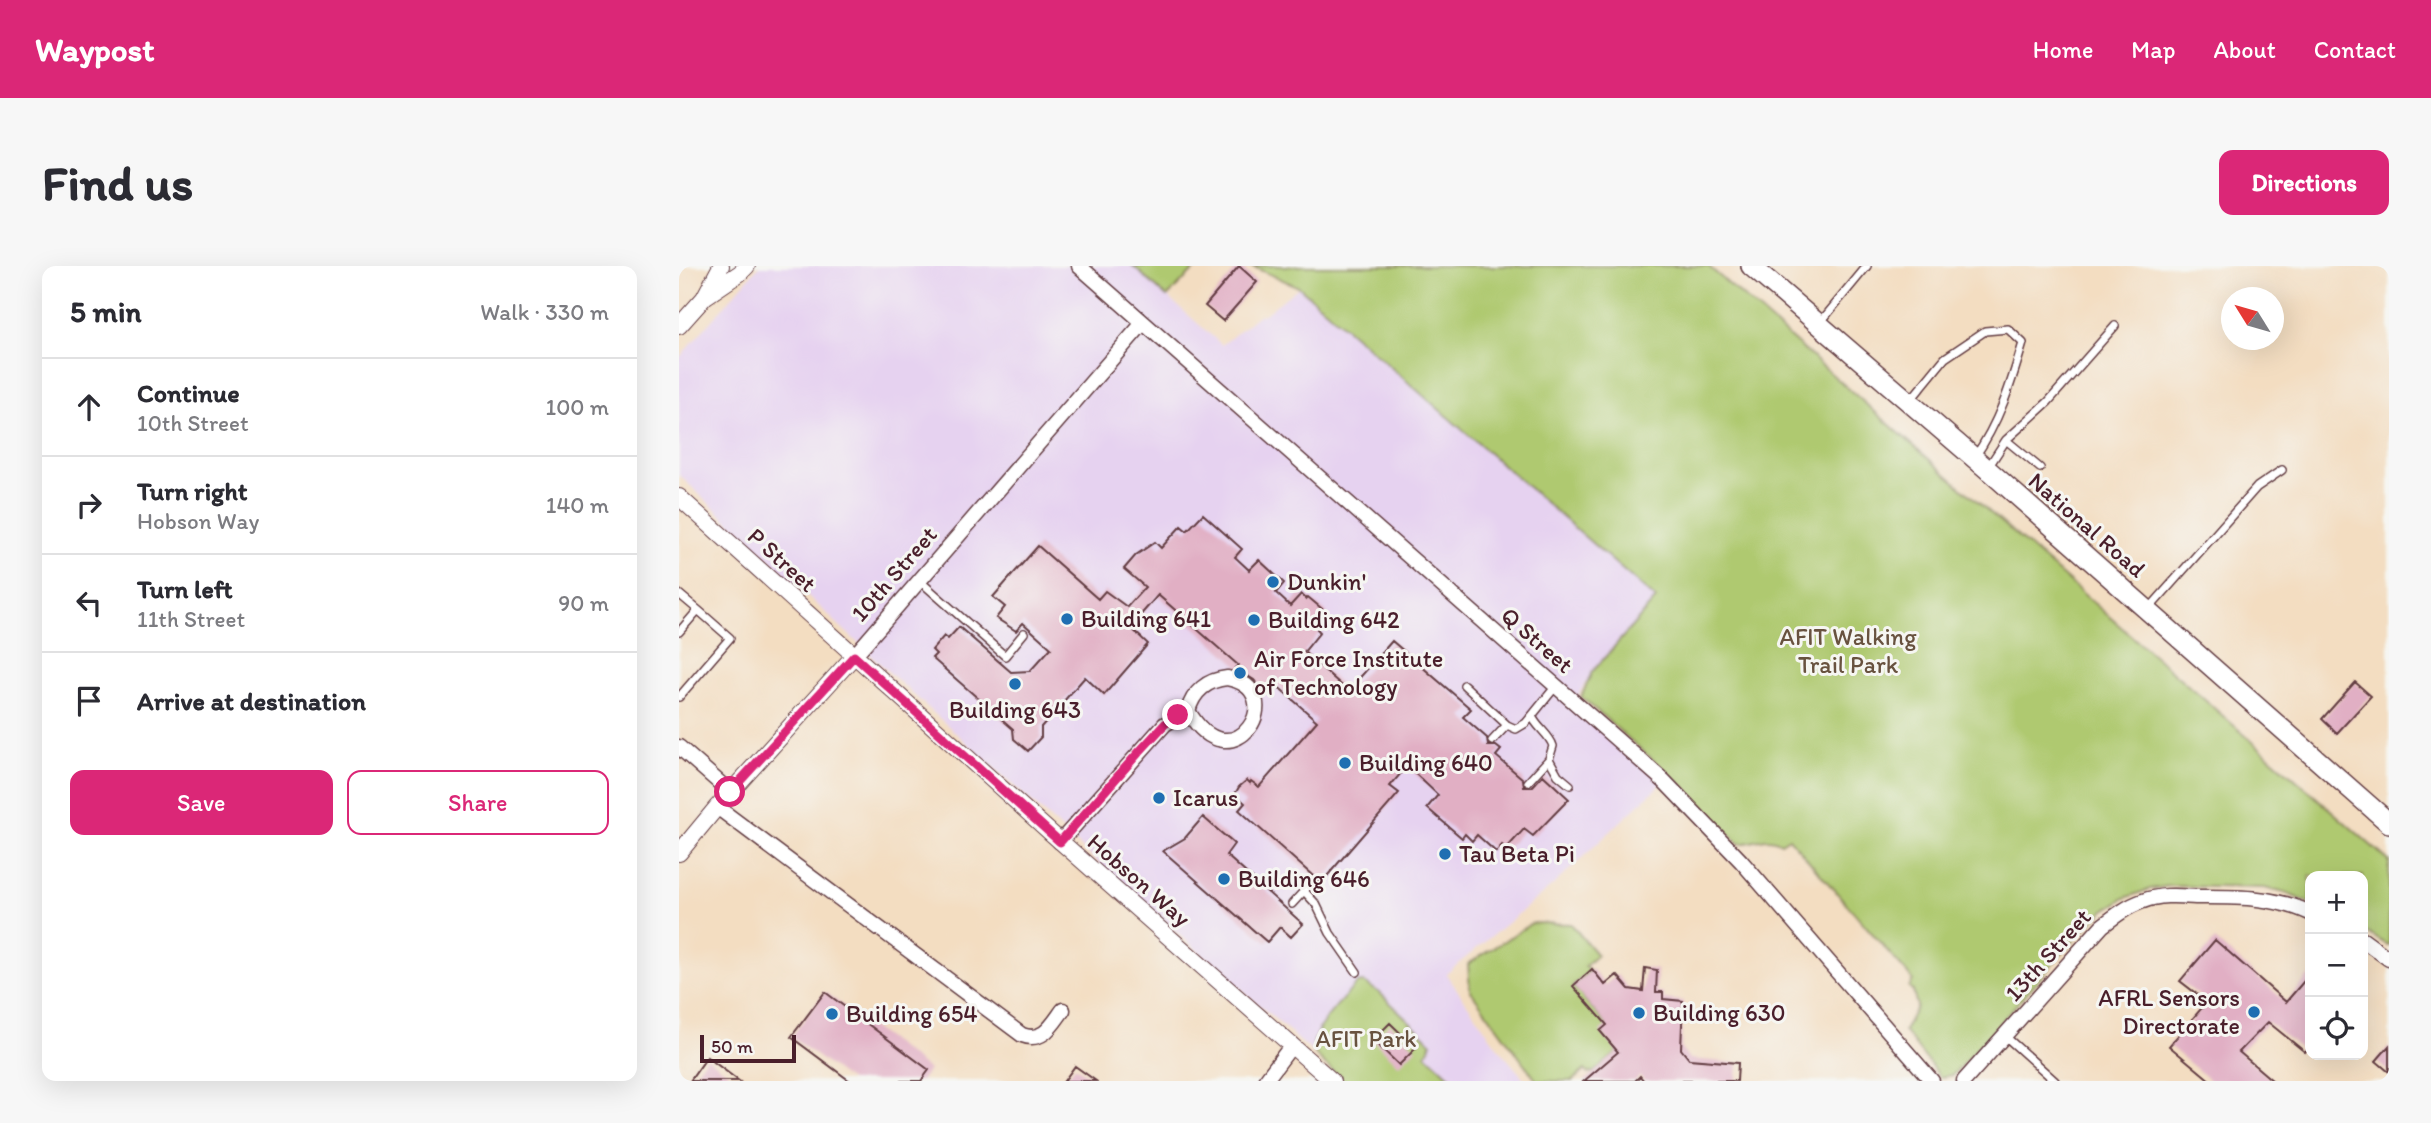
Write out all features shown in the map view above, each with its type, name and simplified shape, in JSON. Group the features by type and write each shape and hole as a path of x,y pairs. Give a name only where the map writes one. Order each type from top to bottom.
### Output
{"main road":[{"name":"National Road","path":"1751,266 2389,823"}],"street":[{"path":"704,298 721,266"},
{"path":"679,326 704,298 747,266"},
{"name":"Q Street","path":"1079,266 1664,781 1717,835 1932,1081"},
{"name":"10th Street","path":"679,853 1143,323"},
{"name":"P Street","path":"679,497 854,656"},
{"name":"Hobson Way","path":"854,656 1060,842 1332,1081"},
{"path":"1060,842 1165,724 1188,711 1193,697 1203,687 1227,678 1247,686 1257,706 1251,727 1245,734 1233,740 1223,740 1207,734 1188,711"},
{"path":"679,747 730,792"},
{"path":"717,807 1022,1035 1041,1036 1063,1010"},
{"name":"13th Street","path":"1964,1081 2102,926 2142,901 2161,896 2254,898 2297,906 2305,910"},
{"path":"2368,944 2389,959"},
{"path":"1265,1081 1292,1045"}],"lane":[{"path":"1819,324 1867,266"},
{"path":"1980,464 2048,402 2115,326"},
{"path":"1909,402 1945,358 1985,331 2008,328 2023,343 2011,386 1980,464"},
{"path":"2006,440 2040,468"},
{"path":"2147,610 2257,487 2282,470"},
{"path":"919,580 1005,656 1024,633"},
{"path":"679,594 730,638 679,697"},
{"path":"679,632 698,610"},
{"path":"1464,685 1510,728 1520,728 1556,686"},
{"path":"1528,782 1549,759 1553,750 1552,742 1532,716"},
{"path":"1492,741 1507,725"},
{"path":"1549,759 1562,779 1570,785"},
{"path":"1556,787 1562,779"},
{"path":"1292,904 1313,881"},
{"path":"1304,891 1316,904 1329,933 1357,972"},
{"path":"2005,1036 2055,1081"}],"shaded area":[{"name":"Air Force Institute of Technology","path":"759,266 1133,266 1222,345 1299,287 1656,599 1592,672 1574,702 1664,781 1552,886 1446,974 1499,1049 1526,1081 1345,1081 1083,849 679,475 679,358"}],"green space":[{"path":"1133,266 1198,266 1167,297"},
{"name":"AFIT Walking Trail Park","path":"1251,266 1708,266 2389,861 2389,946 2368,933 2368,871 2305,871 2305,901 2264,888 2170,886 2150,889 2125,898 2105,910 2087,926 1953,1075 1940,1077 1904,1031 1917,1006 1913,991 1909,987 1913,980 1789,838 1781,843 1765,839 1738,843 1684,787 1581,697 1592,672 1656,599 1299,287"},
{"path":"1532,923 1571,924 1597,955 1585,966 1590,971 1573,986 1607,1025 1618,1052 1593,1073 1588,1074 1585,1070 1572,1081 1537,1081 1470,990 1468,964"},
{"name":"AFIT Park","path":"1363,982 1380,993 1432,1043 1426,1054 1455,1081 1345,1081 1319,1059 1314,1047 1320,1027 1357,983"}],"building":[{"path":"1239,266 1257,282 1223,321 1205,306"},
{"path":"1203,514 1242,549 1235,557 1249,570 1259,560 1284,583 1276,593 1290,606 1301,594 1327,613 1317,629 1320,632 1304,652 1348,691 1392,641 1471,709 1463,717 1487,738 1488,746 1496,746 1501,750 1496,756 1523,779 1524,787 1532,787 1543,775 1569,799 1533,836 1524,829 1506,849 1502,845 1496,852 1477,835 1472,841 1465,834 1462,838 1427,808 1438,795 1407,766 1390,786 1399,793 1321,883 1239,810 1245,803 1235,794 1247,780 1259,787 1317,721 1275,684 1266,695 1254,680 1235,668 1238,665 1158,595 1130,627 1148,644 1104,695 1085,677 1041,727 1041,737 1028,751 1014,739 1013,729 932,658 936,654 932,650 944,636 948,639 959,627 1011,672 1030,671 1051,648 1023,623 1016,631 996,618 1005,607 993,597 1038,546 1098,599 1105,591 1127,607 1145,587 1124,569 1136,555 1155,542 1161,548 1181,526 1187,531"},
{"path":"2355,682 2371,696 2337,733 2322,719"},
{"name":"Building 646","path":"1203,817 1234,844 1226,855 1303,924 1291,937 1280,927 1267,942 1163,851 1185,838"},
{"name":"AFRL Sensors Directorate","path":"2215,940 2286,1002 2305,980 2305,1052 2268,1022 2239,1052 2273,1081 2211,1081 2169,1046 2207,1002 2180,981"},
{"name":"Building 630","path":"1645,968 1657,970 1656,992 1663,992 1663,999 1683,1001 1681,1049 1689,1059 1738,1063 1737,1081 1644,1081 1640,1076 1635,1081 1584,1081 1618,1052 1600,1031 1607,1025 1573,986 1592,969 1605,985 1617,975 1629,989 1643,991"},
{"name":"Building 654","path":"825,992 929,1070 921,1081 850,1081 791,1037"},
{"path":"1390,1023 1416,1048 1399,1065 1373,1040"},
{"path":"2389,1046 2389,1072 2376,1061"},
{"path":"707,1057 739,1081 690,1081"},
{"path":"1075,1066 1096,1081 1064,1081"}],"place":[{"name":"Dunkin'","path":"1273,582"},
{"name":"Building 641","path":"1067,619"},
{"name":"Building 642","path":"1254,620"},
{"name":"Air Force Institute of Technology","path":"1240,673"},
{"name":"Building 643","path":"1015,684"},
{"name":"Building 640","path":"1345,763"},
{"name":"Icarus","path":"1159,798"},
{"name":"Tau Beta Pi","path":"1445,854"},
{"name":"Building 646","path":"1224,879"},
{"name":"AFRL Sensors Directorate","path":"2254,1012"},
{"name":"Building 630","path":"1639,1013"},
{"name":"Building 654","path":"832,1014"}],"route":[{"path":"730,792 854,656 1060,842 1165,724 1178,715"}]}
